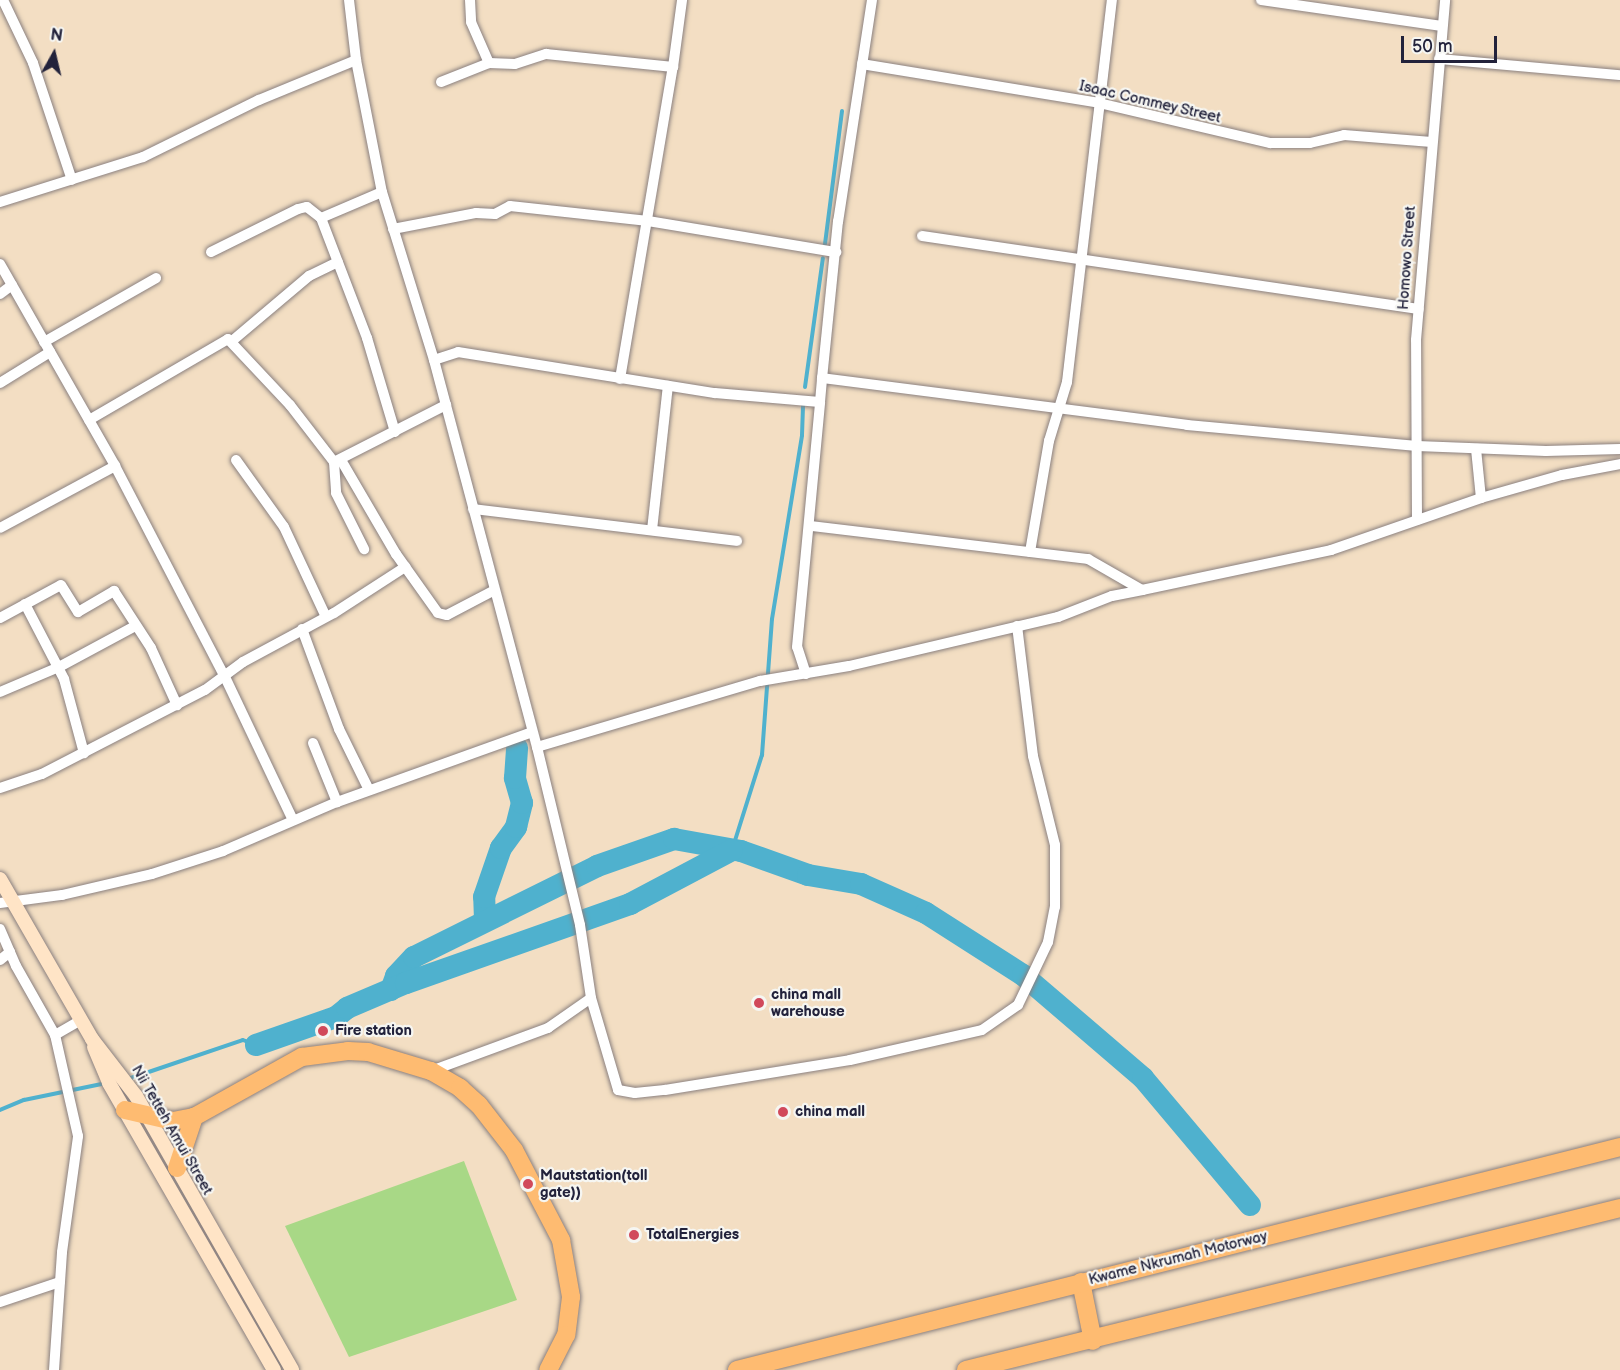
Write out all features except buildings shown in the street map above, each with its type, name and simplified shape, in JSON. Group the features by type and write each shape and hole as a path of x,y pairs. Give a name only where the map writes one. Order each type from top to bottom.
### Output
{"highway":[{"path":"125,1110 173,1121 194,1117 280,1067 310,1056 368,1052 431,1071 479,1105 514,1150 561,1240 571,1297 566,1335 548,1370"},
{"path":"177,1168 194,1117"},
{"name":"Kwame Nkrumah Motorway","path":"737,1370 1620,1147"},
{"path":"966,1370 1093,1341 1620,1208"},
{"path":"1081,1282 1093,1341"}],"main road":[{"name":"Nii Tetteh Amui Street","path":"0,879 7,902 92,1039 148,1117 292,1370"},
{"path":"92,1039 101,1067 274,1370"}],"street":[{"path":"3,0 33,63 72,180"},
{"path":"349,0 356,60 382,192 434,360 493,591 537,747 580,925 591,998 618,1090 635,1093 850,1060 982,1030 1018,1005 1048,942 1055,897 1055,845 1031,746 1017,626"},
{"path":"470,0 471,22 489,63"},
{"path":"620,379 648,221 682,0"},
{"path":"806,674 797,647 811,526 822,378 836,252 872,0"},
{"path":"1030,552 1049,441 1067,382 1113,0"},
{"path":"1262,0 1442,26"},
{"name":"Homowo Street","path":"1417,520 1419,309 1445,0"},
{"path":"441,82 489,63 515,64 546,54 673,67"},
{"path":"1439,59 1620,75"},
{"path":"0,202 174,145 259,100 356,60"},
{"name":"Isaac Commey Street","path":"862,64 1100,103 1270,143 1310,143 1344,135 1432,142"},
{"path":"321,218 382,192"},
{"path":"393,229 476,213 495,214 510,206 648,221 836,252"},
{"path":"211,252 298,209 307,207 321,218 367,338 395,432"},
{"path":"922,236 1080,262 1419,309"},
{"path":"232,341 309,276 338,262"},
{"path":"0,264 115,466 225,677 293,820"},
{"path":"0,383 47,347 156,278"},
{"path":"0,294 12,285"},
{"path":"89,420 223,340 232,341 337,461 405,567 438,613 447,615 493,591"},
{"path":"434,360 458,352 668,386 820,402"},
{"path":"822,378 1058,411 1417,446 1476,449 1620,449"},
{"path":"652,530 668,386"},
{"path":"337,461 446,405"},
{"path":"1476,449 1480,498"},
{"path":"236,460 284,527 326,617"},
{"path":"337,461 336,493 364,549"},
{"path":"537,747 765,680 806,674 1017,626 1142,590 1330,550 1480,498 1562,475 1620,464"},
{"path":"0,528 115,466"},
{"path":"473,509 737,541"},
{"path":"811,526 1088,558 1142,590"},
{"path":"0,788 42,774 177,705 225,677 243,662 326,617 405,567"},
{"path":"0,618 61,585 78,612 114,591 151,648 177,705"},
{"path":"26,604 59,667 84,753"},
{"path":"0,692 59,667 135,626"},
{"path":"302,629 339,729 369,790"},
{"path":"7,902 62,895 153,874 223,851 337,802 532,732"},
{"path":"313,743 337,802"},
{"path":"0,929 55,1035 78,1136 60,1282 54,1370"},
{"path":"0,960 10,952"},
{"path":"431,1071 548,1028 591,998"},
{"path":"55,1035 81,1020"},
{"path":"0,1302 60,1282"}],"green space":[{"path":"464,1161 517,1300 349,1357 285,1226"}],"waterway":[{"path":"825,244 842,111"},
{"path":"805,387 823,258"},
{"path":"732,850 762,755 772,619 802,435 803,405"},
{"path":"485,920 484,897 501,848 516,827 522,803 515,778 517,748"},
{"path":"391,990 396,976 414,957 597,866 674,839 741,851 808,875 861,884 926,913 1023,975 1143,1078 1250,1205"},
{"path":"256,1045 336,1017 347,1008 406,983 630,904 732,850"},
{"path":"128,1079 243,1040 256,1045"},
{"path":"0,1110 24,1100 121,1080"}],"place":[{"name":"china mall warehouse","path":"759,1003"},
{"name":"Fire station","path":"323,1031"},
{"name":"china mall","path":"783,1112"},
{"name":"Mautstation(toll gate))","path":"528,1184"},
{"name":"TotalEnergies","path":"634,1235"}]}
